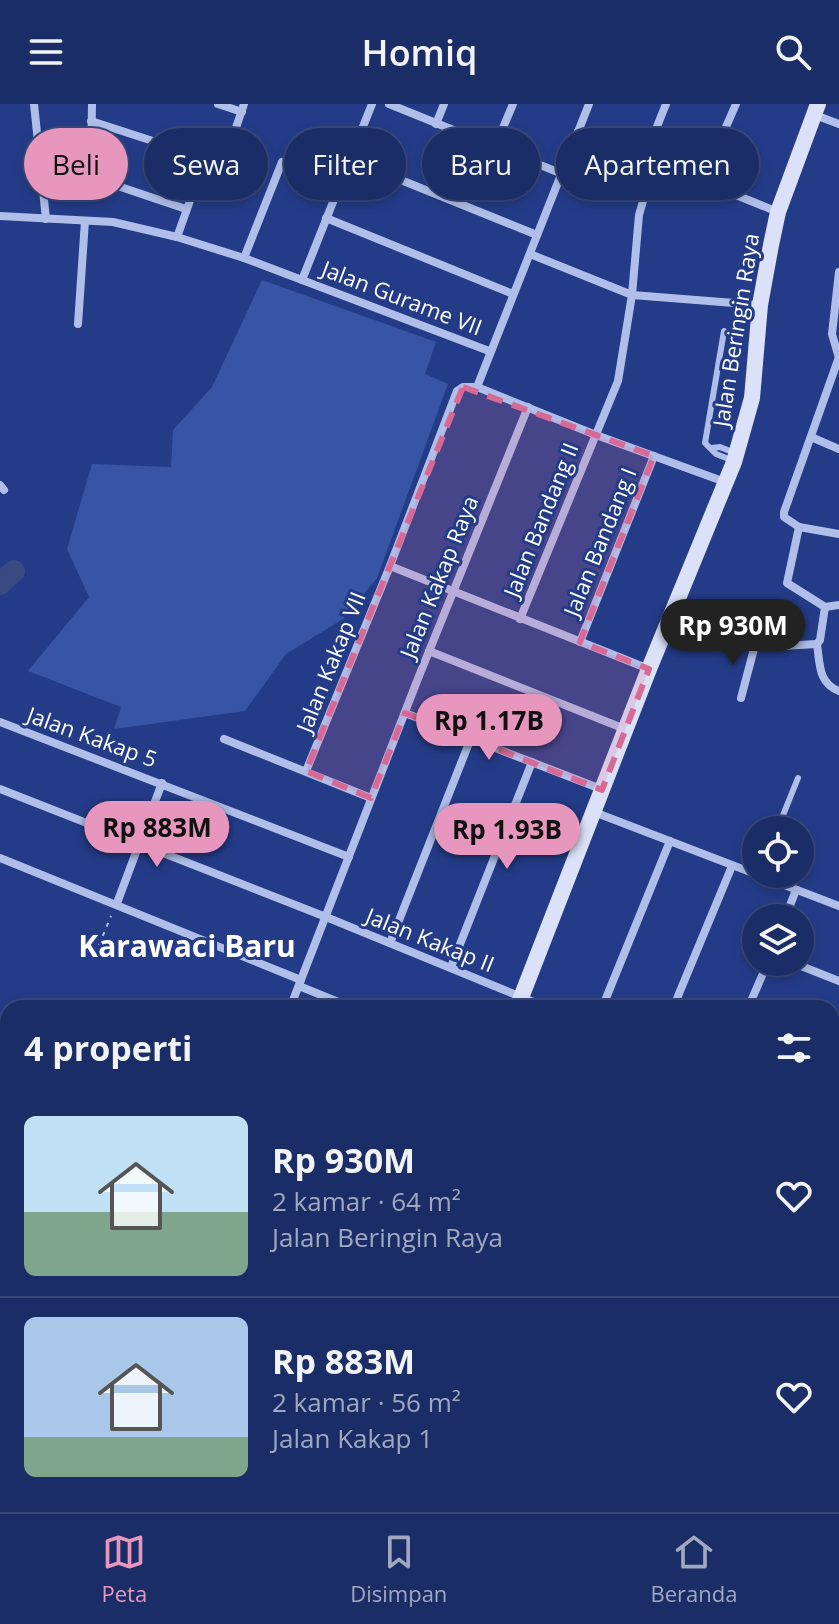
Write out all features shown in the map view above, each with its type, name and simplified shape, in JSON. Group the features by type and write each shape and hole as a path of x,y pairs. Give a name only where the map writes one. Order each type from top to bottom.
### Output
{"street":[{"path":"34,104 46,219"},
{"path":"92,104 91,173 94,178 186,209"},
{"path":"218,104 243,108 236,128"},
{"path":"362,128 372,104"},
{"path":"389,104 446,128"},
{"path":"436,124 444,104"},
{"path":"503,128 513,104"},
{"path":"579,128 589,104"},
{"path":"656,128 666,104"},
{"path":"726,128 736,104"},
{"path":"816,109 839,124"},
{"name":"Jalan Beringin Raya","path":"520,1000 649,669 736,458 752,398 760,305 778,212 816,109"},
{"path":"91,121 144,139"},
{"path":"244,258 282,162"},
{"path":"406,182 537,235"},
{"path":"556,184 477,387 596,435 726,482"},
{"path":"177,237 189,200"},
{"path":"302,280 333,200"},
{"name":"Jalan Bandang II","path":"520,619 618,381 643,200"},
{"path":"748,200 778,212"},
{"name":"Jalan Gurame VII","path":"0,216 113,222 177,237 244,258 489,351"},
{"path":"326,218 513,294"},
{"path":"78,324 85,221"},
{"path":"530,254 632,295 760,305"},
{"path":"839,272 832,334 839,358 784,512 784,517 799,527 839,534"},
{"name":"Jalan Kakap VII","path":"306,771 457,391 463,387 477,387"},
{"name":"Jalan Kakap Raya","path":"293,1000 452,591 528,407"},
{"path":"811,437 839,449"},
{"name":"Jalan Bandang I","path":"580,642 654,456"},
{"path":"799,527 787,583 825,607 839,605"},
{"path":"390,566 649,669"},
{"path":"825,607 817,644 822,676 830,688 839,691"},
{"path":"672,613 755,645 817,644"},
{"path":"741,698 755,645"},
{"path":"429,651 626,729"},
{"path":"405,713 602,790"},
{"name":"Jalan Kakap 5","path":"0,722 349,857"},
{"path":"390,943 471,738"},
{"path":"224,739 371,798"},
{"path":"451,967 532,762"},
{"path":"117,903 162,783"},
{"name":"Jalan Kakap II","path":"0,789 451,967 515,1000"},
{"path":"594,812 742,869"},
{"path":"605,1000 670,841"},
{"path":"0,858 102,900 117,903 336,1000"},
{"path":"676,1000 732,866"},
{"path":"791,888 839,906"},
{"path":"790,904 796,890"},
{"path":"814,971 839,981"},
{"path":"751,1000 762,976"}],"lane":[{"path":"724,331 705,443 716,454 736,458"},
{"path":"783,816 798,778"}],"path":[{"path":"99,945 117,903"}],"highlighted area":[{"path":"463,387 654,456 580,642 649,669 602,790 405,713 371,798 306,771"}],"shaded area":[{"path":"262,280 436,342 425,374 448,384 377,578 343,619 286,654 245,711 114,729 121,707 28,671 89,597 67,549 92,464 171,467 173,430 212,387"}],"waterway":[{"path":"0,584 14,571"}],"district":[{"name":"Karawaci Baru","path":"187,947"}]}
